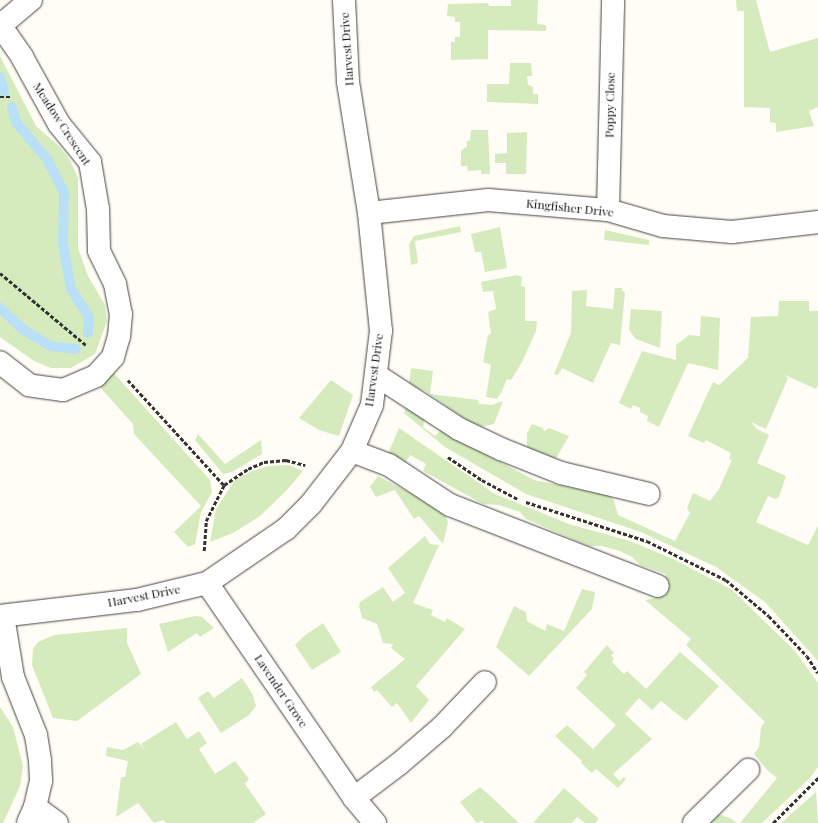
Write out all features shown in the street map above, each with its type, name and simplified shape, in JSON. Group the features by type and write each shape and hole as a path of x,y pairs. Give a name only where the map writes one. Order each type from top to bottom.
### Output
{"street":[{"path":"0,25 31,0"},
{"name":"Harvest Drive","path":"1,616 137,600 207,583 286,529 329,482 352,451 372,405 381,331 369,213 348,82 344,0"},
{"name":"Poppy Close","path":"608,210 613,0"},
{"name":"Meadow Crescent","path":"0,25 59,124 90,162 98,209 99,251 115,284 122,314 119,336 113,357 96,376 63,390 29,385 0,362"},
{"name":"Kingfisher Drive","path":"369,213 488,200 608,210 663,226 732,232 818,222"},
{"path":"376,375 460,429 501,449 560,473 649,494"},
{"path":"352,451 389,465 450,505 658,586"},
{"name":"Lavender Grove","path":"207,583 354,798 375,823"},
{"path":"1,616 13,677 36,735 41,781 32,815 57,823"},
{"path":"354,798 399,764 442,727 485,682"},
{"path":"694,823 748,770"}],"path":[{"path":"0,273 125,376 224,484"},
{"path":"445,454 482,480 519,500 647,541 726,580 769,616 807,656 818,672"},
{"path":"207,583 203,542 206,521 224,484 248,469 264,462 286,460 305,465 329,482"},
{"path":"773,823 818,778"}],"green space":[{"path":"511,0 538,0 537,24 546,25 546,31 488,30 488,59 451,60 451,42 455,42 455,37 460,37 460,22 455,22 455,17 447,16 448,4 488,3 489,6 511,6"},
{"path":"736,0 756,0 770,52 818,38 818,107 809,111 814,126 776,132 776,123 770,122 770,108 744,107 744,11 737,11"},
{"path":"0,56 36,126 59,146 70,160 78,178 78,248 88,276 105,305 107,321 95,354 71,368 51,368 34,361 0,337"},
{"path":"510,63 531,63 532,76 527,76 528,85 533,87 533,94 538,94 538,104 487,102 487,84 509,84"},
{"path":"471,130 488,130 490,174 481,174 481,170 468,171 467,166 461,166 461,151 467,146 467,141 470,141"},
{"path":"527,132 526,174 506,174 506,163 495,163 495,154 507,153 507,133"},
{"path":"460,226 461,232 415,241 418,263 411,265 409,244 414,236"},
{"path":"500,227 507,268 485,272 481,252 475,252 471,234"},
{"path":"605,230 649,240 649,245 604,240"},
{"path":"517,275 522,277 521,286 525,287 525,321 537,321 536,331 522,362 511,380 507,379 497,399 486,397 491,365 483,362 488,335 491,334 488,312 496,309 493,291 483,292 481,282"},
{"path":"615,288 622,288 622,291 625,292 620,345 611,343 593,383 562,368 558,375 554,374 571,333 572,291 587,290 586,306 613,309"},
{"path":"779,301 809,301 809,311 818,311 818,385 816,389 785,375 788,378 766,429 751,422 757,429 769,435 757,463 786,476 779,497 775,499 768,496 756,522 808,545 818,526 818,661 765,602 716,567 641,532 526,494 445,447 404,413 406,407 425,418 423,427 435,436 441,430 534,480 609,495 614,501 618,515 675,541 690,513 687,508 693,493 710,501 719,489 732,460 729,459 731,453 706,440 704,443 688,436 713,382 719,385 748,358 751,317 778,316"},
{"path":"631,309 662,311 660,348 636,339 629,330"},
{"path":"701,316 720,318 718,370 688,363 659,427 647,421 648,416 640,412 640,408 633,405 631,409 619,403 642,351 676,360 676,345 689,335 700,336"},
{"path":"411,368 433,371 430,394 478,400 479,404 492,405 503,401 494,424 480,427 472,424 425,391 409,385"},
{"path":"112,371 210,480 212,492 201,512 195,544 188,547 174,532 201,506 134,434 133,424 99,386"},
{"path":"331,380 353,395 339,436 319,430 299,418"},
{"path":"532,424 543,428 544,431 549,428 569,436 556,458 547,460 527,451 527,433"},
{"path":"399,428 495,494 569,524 630,541 671,558 731,589 795,651 818,683 818,767 810,778 762,823 740,823 777,778 767,770 754,754 759,747 761,727 765,722 686,645 691,639 645,600 656,598 666,574 640,565 632,557 620,551 602,546 588,546 526,519 520,512 499,505 483,504 423,471 426,464 410,455 405,463 388,454"},
{"path":"198,434 225,464 261,440 262,454 232,472 223,474 195,440"},
{"path":"289,465 303,471 286,491 260,516 233,533 210,542 216,509 235,480 252,471 268,466"},
{"path":"378,476 443,510 448,522 443,544 419,516 414,519 395,490 376,497 370,487"},
{"path":"425,536 430,544 439,545 413,603 433,610 431,615 445,622 447,618 465,629 416,686 429,700 411,723 397,703 392,707 377,690 374,692 371,687 405,659 391,648 393,644 383,643 377,624 362,618 359,606 360,602 383,587 393,602 405,593 388,568"},
{"path":"582,589 595,592 592,609 529,676 496,647 514,606 526,612 527,621 545,631 547,624 564,631"},
{"path":"195,616 202,617 214,628 200,637 197,633 168,652 159,624"},
{"path":"323,623 341,652 312,670 295,645 304,636"},
{"path":"127,628 127,643 141,674 77,721 53,718 32,665 33,649 38,642 54,635"},
{"path":"607,645 614,653 611,655 614,659 612,662 624,674 627,671 646,689 680,652 719,686 686,721 661,701 652,710 639,698 625,714 652,739 613,774 620,781 624,777 626,779 618,788 596,769 592,773 581,763 582,761 555,736 567,725 593,749 616,725 576,688 587,675 584,672"},
{"path":"242,678 253,695 256,706 249,715 221,733 198,698 208,691 214,698"},
{"path":"0,707 13,727 23,766 20,786 3,823 0,823"},
{"path":"176,722 187,739 199,731 207,743 199,749 215,774 235,761 249,779 245,784 266,814 253,823 166,823 163,820 154,823 138,803 116,817 121,777 125,777 128,761 106,756 107,747 123,750 138,742 146,752 141,744"},
{"path":"480,787 519,823 484,823 482,821 477,823 460,802"},
{"path":"564,788 599,819 595,823 585,823 577,817 572,823 533,823"},
{"path":"816,792 818,823 781,823 792,813"},
{"path":"718,814 730,818 737,823 710,823"}],"waterway":[{"path":"0,77 4,91"},
{"path":"12,107 16,122 47,159 64,193 63,244 71,289 89,317 88,333"},
{"path":"0,308 24,330 51,346 76,349"}]}
